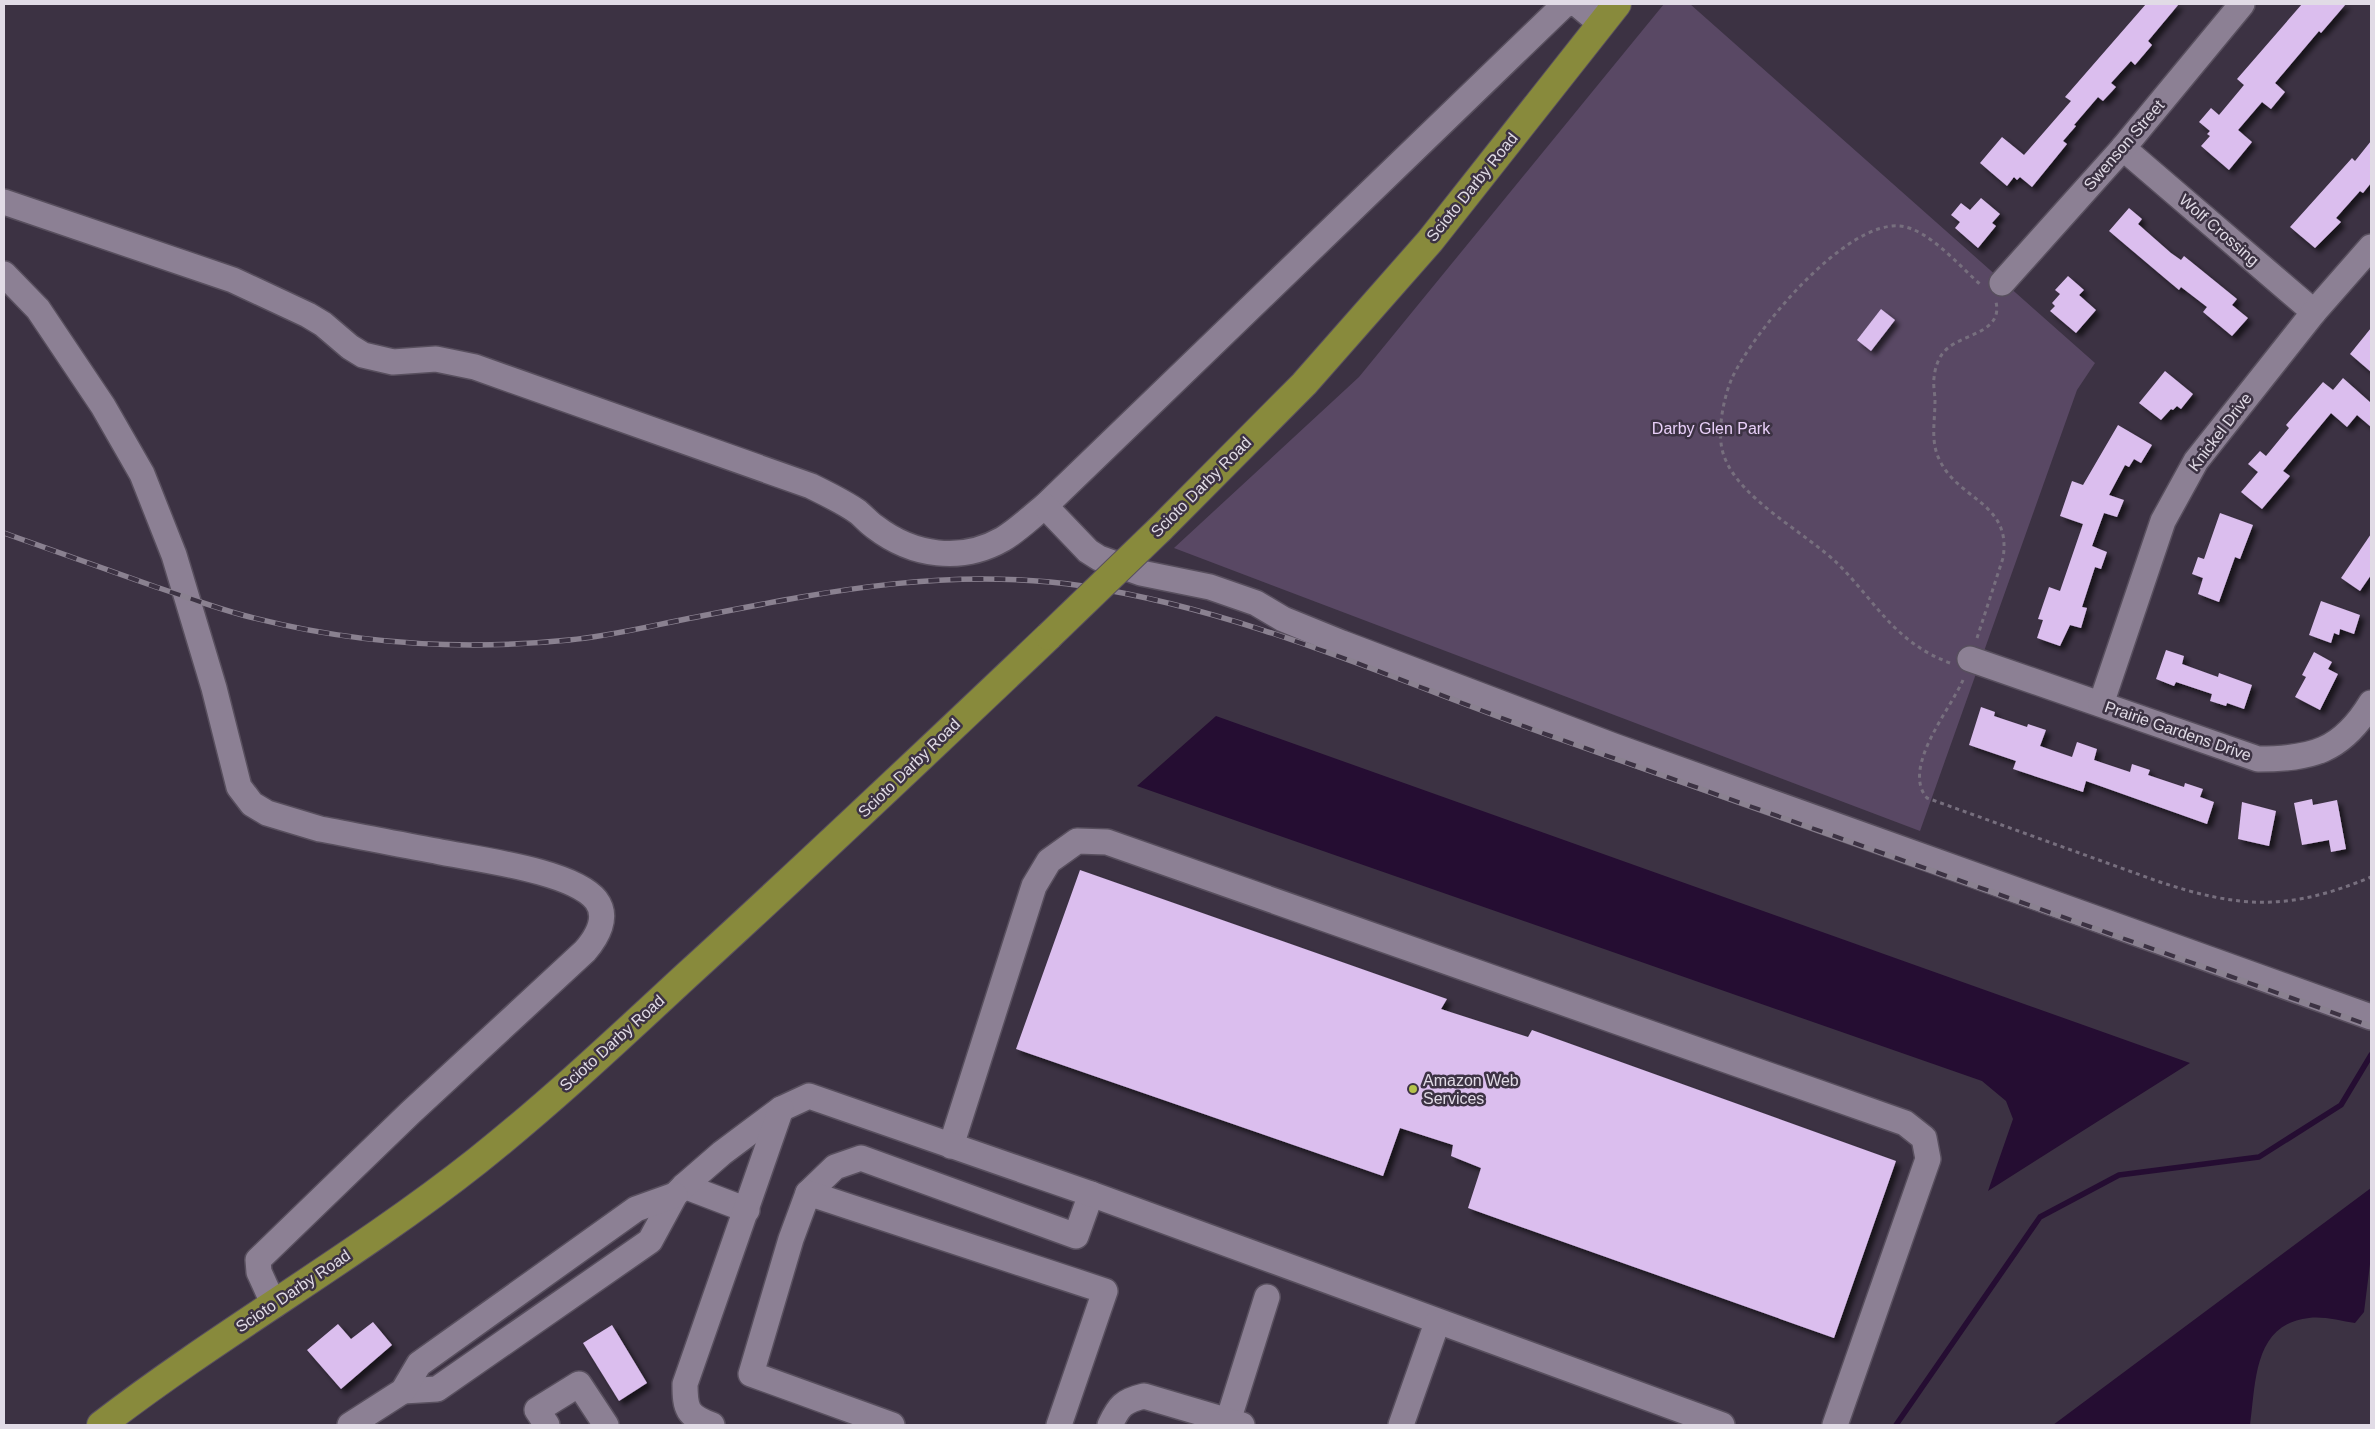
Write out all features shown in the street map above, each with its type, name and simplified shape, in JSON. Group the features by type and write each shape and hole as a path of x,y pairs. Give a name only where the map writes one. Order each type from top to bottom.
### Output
{"main road":[{"name":"Scioto Darby Road","path":"102,1425 150,1388 424,1202 521,1126 816,858 1160,529 1304,384 1430,240 1609,14"}],"street":[{"path":"4,202 233,280 308,315 323,324 350,347 363,355 393,362 436,359 475,367 811,486 858,512 875,528 891,538 930,553 953,554 986,547 1004,538 1045,506 1563,6 1568,4"},
{"path":"1577,4 1609,14"},
{"name":"Swenson Street","path":"1997,290 2123,148 2242,4"},
{"name":"Wolf Crossing","path":"2123,148 2314,312"},
{"name":"Knickel Drive","path":"2101,704 2163,521 2196,461 2314,312 2371,247"},
{"path":"4,274 38,309 103,406 142,474 174,555 214,688 239,787 252,804 266,813 287,821 320,829 539,872 582,889 596,899 601,911 601,926 593,942 585,951 410,1113 258,1260 259,1272 274,1305"},
{"path":"1045,506 1088,551 1099,558 1140,573 1210,587 1256,603 1283,619 1342,643 1614,746 2371,1017"},
{"name":"Prairie Gardens Drive","path":"1969,665 2101,704 2258,759 2287,759 2313,754 2341,740 2359,723 2371,703"},
{"path":"951,1146 1034,886 1049,861 1077,841 1107,842 1906,1123 1924,1138 1928,1159 1835,1425"},
{"path":"403,1391 437,1389 650,1241 679,1191 722,1153 782,1110 809,1096 1091,1194 1437,1323 1722,1425"},
{"path":"712,1425 695,1419 685,1405 685,1384 782,1110"},
{"path":"892,1425 751,1374 791,1239 808,1193 835,1167 861,1158 1076,1236 1091,1194"},
{"path":"350,1425 403,1391 419,1364 636,1209 679,1191 747,1210"},
{"path":"808,1193 1104,1291 1059,1425"},
{"path":"1110,1425 1117,1410 1128,1399 1144,1396 1235,1423 1268,1297"},
{"path":"1401,1425 1437,1323"},
{"path":"547,1425 537,1410 579,1384 606,1425"}],"path":[{"path":"1969,665 1932,656 1901,635 1879,613 1839,565 1749,492 1739,481 1724,456 1722,425 1726,400 1733,377 1760,334 1794,292 1833,256 1870,233 1896,226 1916,230 1997,290 1997,308 1992,321 1978,333 1948,348 1941,356 1934,380 1933,440 1940,461 1950,476 1990,511 2004,532 2005,545 2003,558 1969,665 1958,692 1931,740 1922,762 1920,784 1927,798 2193,893 2240,902 2271,903 2302,899 2337,891 2371,877"}],"green space":[{"name":"Darby Glen Park","path":"1664,4 1690,4 2095,363 2077,390 1920,831 1174,548 1359,377"}],"shaded area":[{"path":"1216,716 2190,1063 1988,1191 2013,1119 2006,1101 1982,1081 1137,786"},
{"path":"2371,1188 2371,1256 2364,1312 2355,1323 2326,1318 2309,1318 2291,1323 2277,1331 2267,1343 2261,1358 2254,1391 2250,1425 2053,1425"}],"building":[{"path":"2146,4 2179,4 2148,41 2152,45 2135,65 2131,61 2111,83 2116,87 2103,101 2098,97 2074,125 2076,126 2063,141 2067,144 2032,187 2020,177 2017,180 2014,177 2007,186 1980,163 2002,137 2024,155 2071,101 2065,97"},
{"path":"2302,4 2346,4 2321,33 2319,31 2275,83 2285,92 2271,109 2262,102 2238,130 2252,142 2229,170 2201,146 2210,136 2207,134 2210,131 2199,122 2211,108 2219,115 2244,85 2237,79"},
{"path":"2371,141 2371,183 2363,193 2360,191 2336,218 2341,222 2315,248 2290,227 2352,158 2355,161"},
{"path":"1981,198 2000,214 1992,223 1996,226 1978,248 1955,228 1960,222 1951,215 1961,203 1970,210"},
{"path":"2129,208 2142,219 2138,224 2171,253 2181,260 2184,256 2237,299 2232,305 2248,318 2232,336 2203,312 2207,307 2181,287 2179,290 2109,231"},
{"path":"2068,276 2084,290 2079,295 2096,310 2076,333 2050,311 2055,306 2052,303 2060,294 2055,290"},
{"path":"1881,309 1895,320 1871,351 1857,340"},
{"path":"2371,328 2371,372 2350,354"},
{"path":"2165,371 2193,394 2181,409 2177,406 2173,410 2171,409 2161,420 2139,403"},
{"path":"2343,378 2371,403 2371,427 2357,415 2347,427 2331,413 2283,471 2290,476 2262,509 2241,492 2258,472 2248,464 2260,451 2266,456 2289,428 2286,425 2323,382 2333,390"},
{"path":"2118,425 2152,445 2141,463 2134,459 2129,467 2125,465 2109,495 2124,500 2117,517 2104,513 2092,546 2107,552 2101,569 2095,567 2082,607 2087,608 2081,628 2070,625 2060,646 2037,638 2043,620 2038,619 2049,587 2060,591 2083,524 2060,516 2072,481 2083,485"},
{"path":"2220,513 2253,525 2240,559 2235,557 2219,602 2198,594 2203,578 2192,574 2198,557 2204,559"},
{"path":"2371,534 2371,575 2360,591 2341,578"},
{"path":"2321,601 2360,615 2354,634 2340,629 2339,635 2334,633 2331,643 2309,635"},
{"path":"2166,650 2184,656 2182,664 2218,677 2219,673 2252,685 2244,709 2227,703 2226,706 2210,701 2212,694 2176,682 2174,686 2156,679"},
{"path":"2314,652 2332,662 2328,669 2338,674 2320,710 2295,697 2306,677 2302,675"},
{"path":"1981,707 1995,712 1994,716 2027,727 2028,724 2046,730 2040,746 2072,757 2077,742 2097,749 2094,760 2130,772 2132,764 2150,770 2148,775 2184,787 2185,783 2203,789 2200,797 2214,802 2207,824 2086,781 2083,792 2013,769 2016,761 1969,745"},
{"path":"2312,799 2313,805 2337,800 2346,849 2331,852 2329,840 2302,845 2294,803"},
{"path":"2242,802 2276,811 2269,846 2238,839"},
{"name":"Amazon Web Services","path":"1080,870 1447,999 1441,1009 1528,1037 1532,1030 1896,1161 1834,1338 1468,1208 1481,1168 1451,1156 1453,1145 1400,1128 1383,1176 1016,1049"},
{"path":"373,1322 392,1345 341,1389 307,1350 338,1324 351,1339"},
{"path":"612,1325 647,1383 619,1401 583,1343"}],"waterway":[{"path":"1896,1425 2040,1217 2119,1175 2259,1157 2341,1105 2371,1055"}],"railway":[{"path":"4,533 238,614 329,634 408,643 488,645 569,640 837,591 934,580 1032,581 1083,586 1144,597 1204,612 1322,650 1554,737 2371,1026"}],"place":[{"name":"Amazon Web Services","path":"1413,1089"}]}
